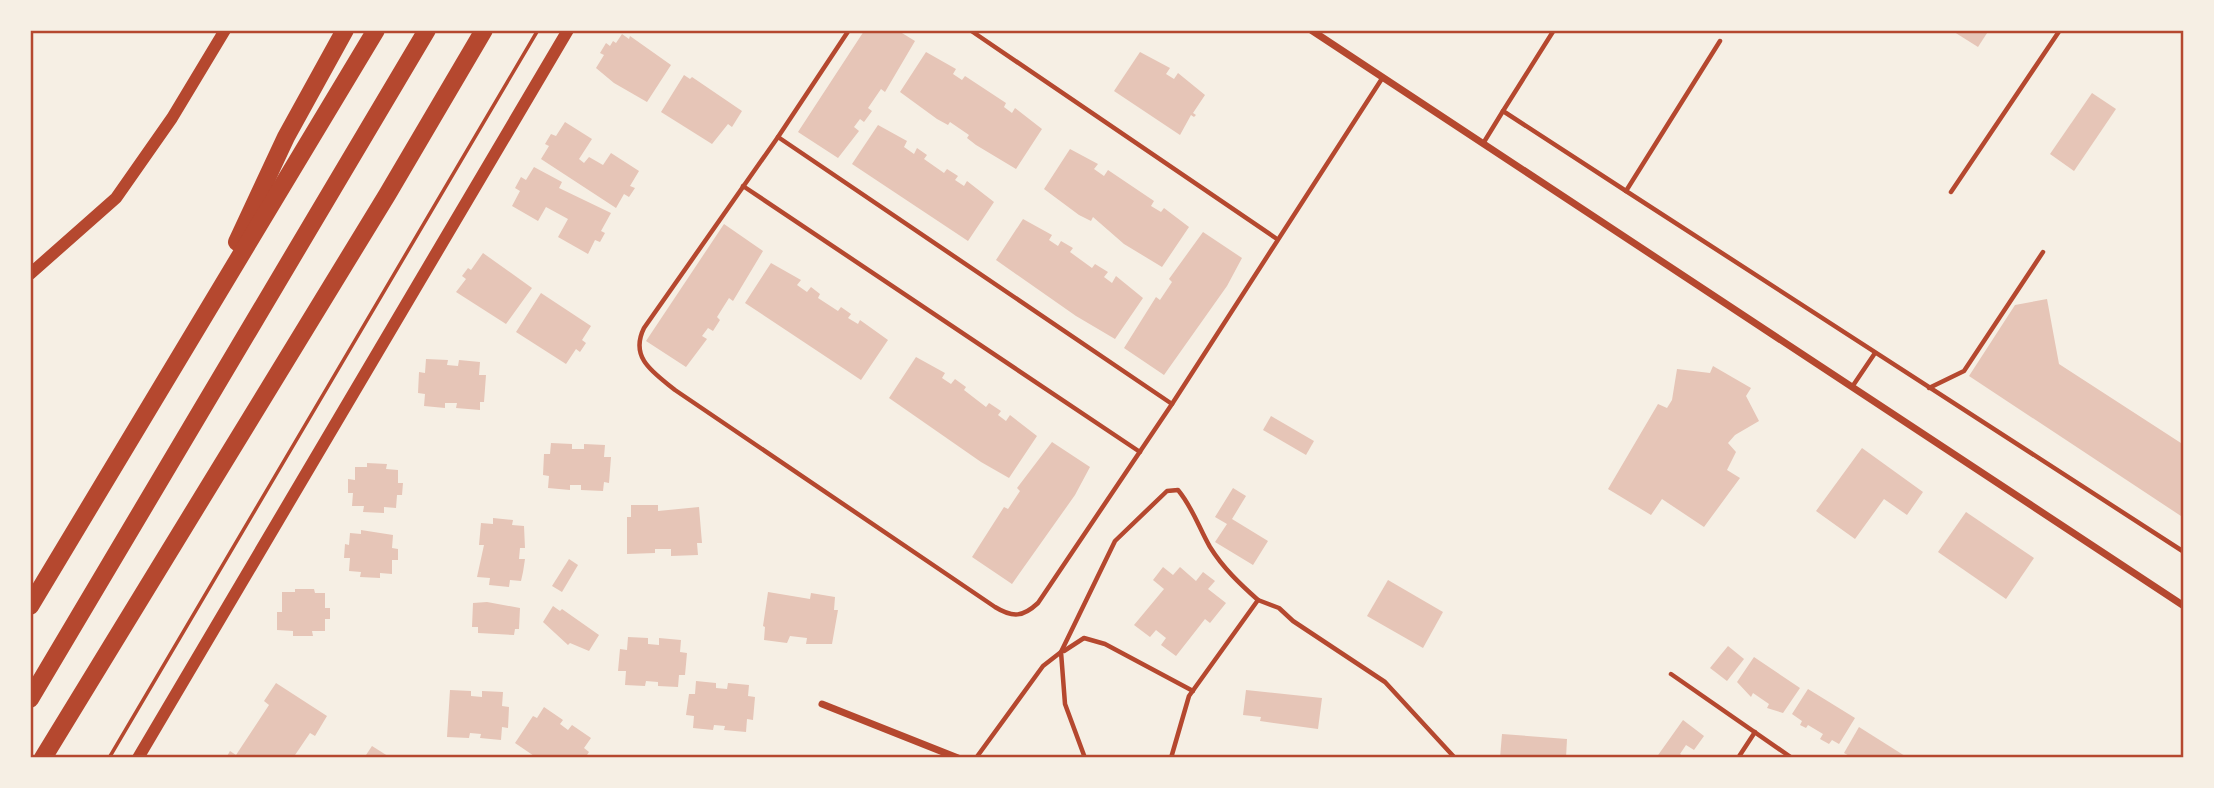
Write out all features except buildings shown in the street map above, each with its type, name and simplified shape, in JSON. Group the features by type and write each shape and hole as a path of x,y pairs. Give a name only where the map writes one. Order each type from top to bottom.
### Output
{"highway":[{"path":"192,337 286,137 345,30"},
{"path":"30,606 376,30"},
{"path":"30,699 427,30"},
{"path":"43,758 387,195 484,30"}],"street":[{"path":"30,275 116,198 172,118 225,30"},
{"path":"138,758 568,30"},
{"path":"1311,30 2184,606"},
{"path":"822,704 958,758"}],"lane":[{"path":"849,30 778,137 644,328 639,339 642,360 675,390 984,600 1014,616 1028,612 1038,603 1172,404 1383,77"},
{"path":"970,30 1277,239"},
{"path":"1483,142 1554,30"},
{"path":"1951,192 2060,30"},
{"path":"1626,191 1720,41"},
{"path":"1503,111 2184,552"},
{"path":"778,137 1172,404"},
{"path":"743,186 1140,452"},
{"path":"1929,388 1964,371 2043,252"},
{"path":"1852,387 1875,353"},
{"path":"1085,758 1065,704 1061,653 1115,541 1167,491 1178,490 1210,547 1229,574 1258,600 1279,608 1293,621 1385,682 1455,758"},
{"path":"1171,758 1193,691 1258,600"},
{"path":"976,758 1043,666 1084,638 1105,643 1193,691"},
{"path":"1671,674 1792,758"},
{"path":"1738,758 1755,732"}],"path":[{"path":"108,758 538,30"}]}
